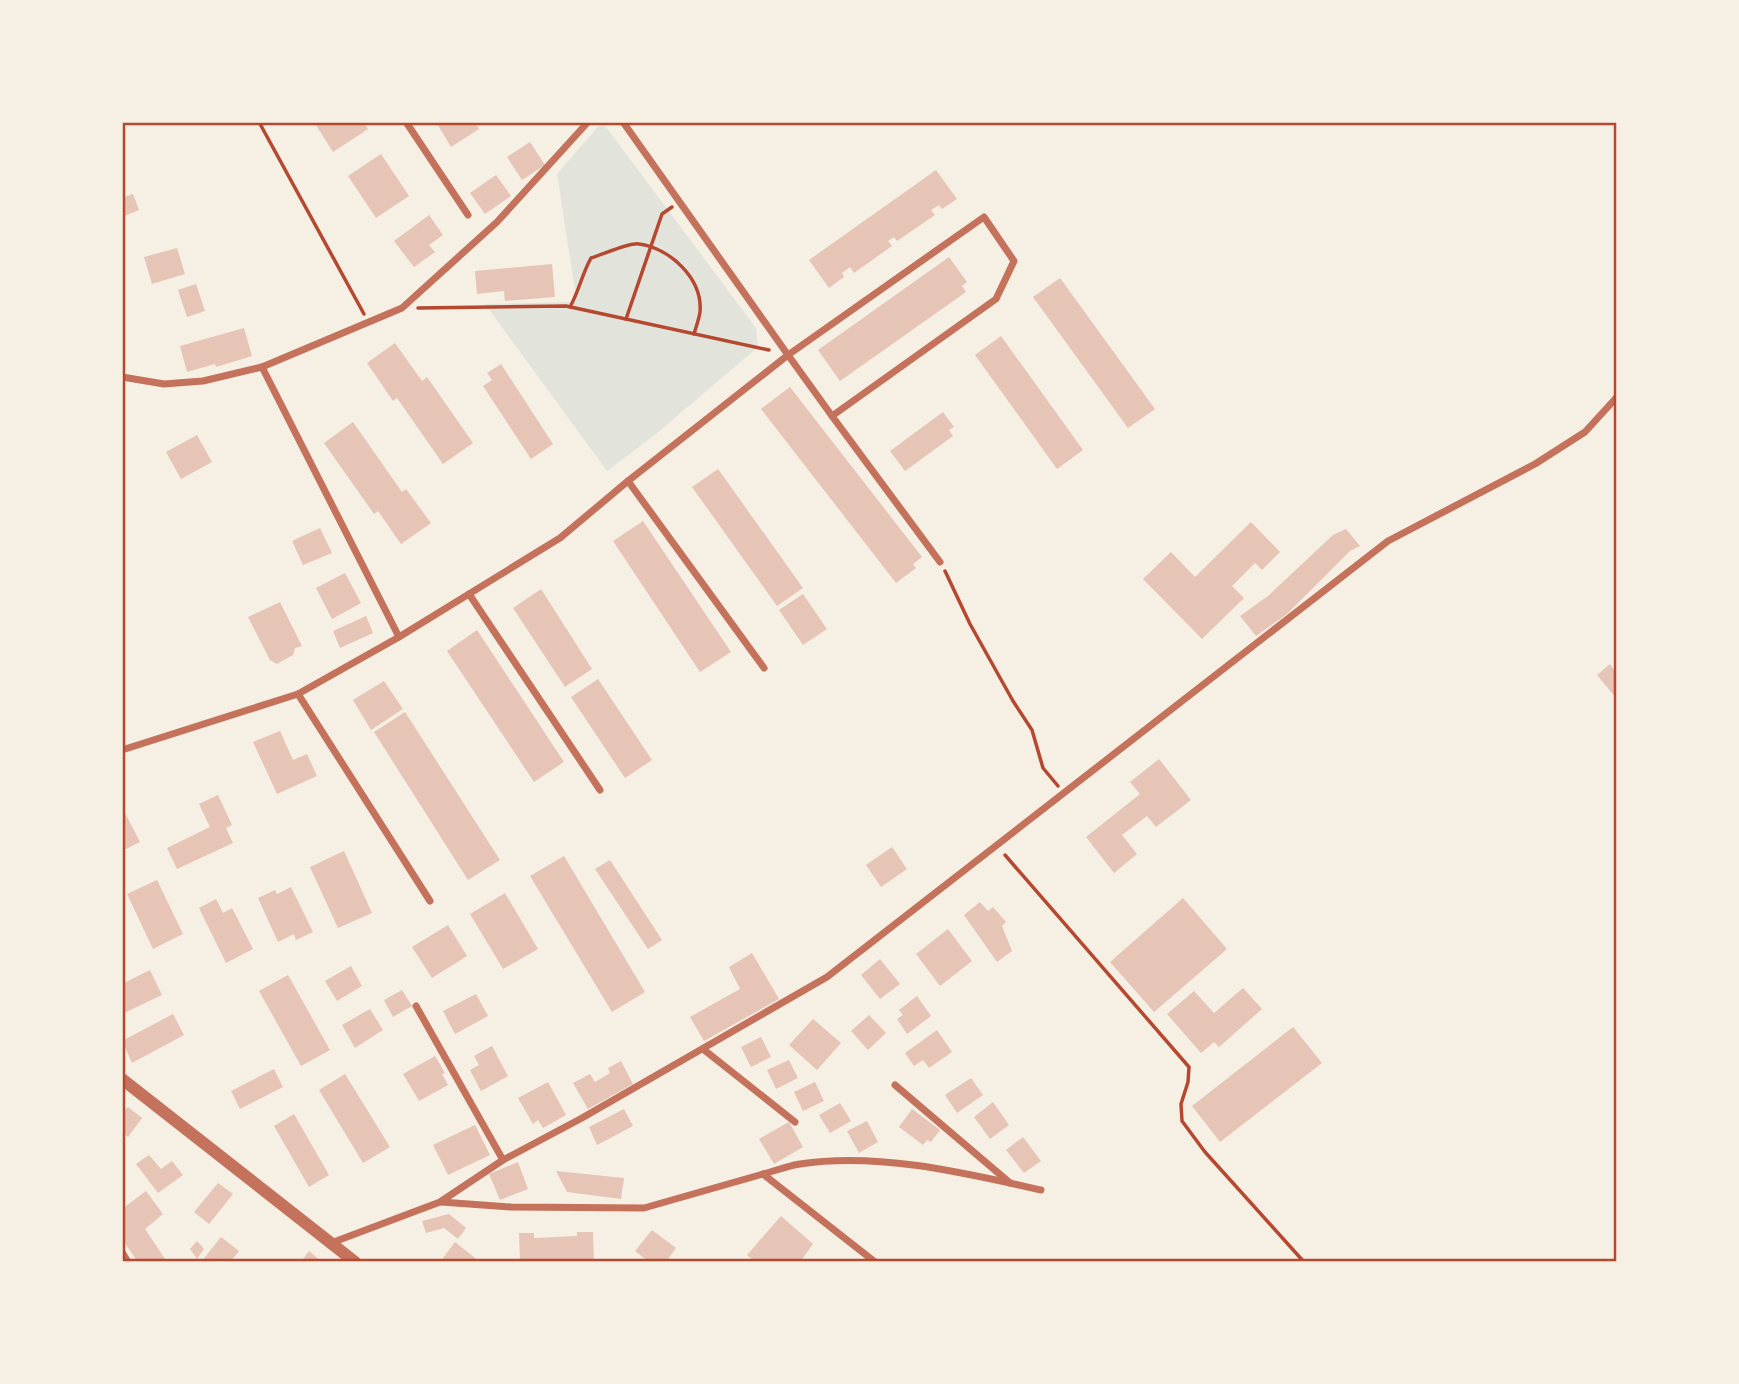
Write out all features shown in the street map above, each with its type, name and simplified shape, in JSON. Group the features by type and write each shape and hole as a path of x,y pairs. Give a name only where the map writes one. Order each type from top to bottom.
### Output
{"street":[{"path":"406,122 468,215"},
{"path":"122,377 164,384 190,382 262,367 402,308 497,222 588,122"},
{"path":"623,122 788,355 940,562"},
{"path":"122,750 299,694 400,637 560,538 788,355 984,217 1014,261 996,299 832,416"},
{"path":"262,367 400,637"},
{"path":"331,1243 440,1202 502,1160 827,977 1388,541 1535,464 1585,432 1616,398"},
{"path":"628,481 764,668"},
{"path":"469,594 600,790"},
{"path":"299,694 430,901"},
{"path":"416,1006 502,1160"},
{"path":"703,1049 795,1122"},
{"path":"122,1079 355,1262"},
{"path":"895,1084 1011,1183"},
{"path":"440,1202 511,1208 644,1208 799,1164 861,1161 953,1171 1041,1190"},
{"path":"763,1174 875,1262"},
{"path":"122,1252 128,1262"}],"path":[{"path":"260,122 369,322"},
{"path":"626,319 662,214 679,202"},
{"path":"570,307 581,275 591,258 636,243 670,256 688,274 698,291 700,312 694,334"},
{"path":"402,308 570,307 788,355"},
{"path":"940,562 970,624 1032,730 1044,768 1063,793"},
{"path":"996,845 1189,1067 1188,1083 1181,1104 1182,1121 1205,1152 1304,1262"}],"shaded area":[{"path":"601,123 756,328 758,347 656,434 607,471 485,304 571,302 575,291 557,174"}],"building":[{"path":"314,122 363,122 368,129 333,152"},
{"path":"436,122 475,122 479,129 451,147"},
{"path":"530,142 545,165 522,180 507,157"},
{"path":"381,154 409,196 376,218 348,176"},
{"path":"936,170 957,199 942,209 939,205 931,210 935,215 897,241 894,237 888,241 892,246 854,273 850,267 842,273 844,277 829,288 809,260"},
{"path":"496,175 511,196 485,214 470,193"},
{"path":"133,194 139,210 122,217 122,198"},
{"path":"429,215 443,235 429,245 435,252 414,267 394,241"},
{"path":"177,248 185,274 152,284 144,257"},
{"path":"949,257 967,282 962,286 966,292 840,381 818,350"},
{"path":"552,264 555,297 505,301 504,291 477,294 475,271"},
{"path":"1060,278 1155,409 1128,428 1033,297"},
{"path":"196,284 205,311 187,317 178,290"},
{"path":"244,328 252,356 187,372 180,346"},
{"path":"1001,336 1083,450 1057,469 975,355"},
{"path":"395,343 422,381 427,377 473,443 443,464 397,398 393,401 367,363"},
{"path":"501,364 553,444 531,459 483,386 492,380 487,373"},
{"path":"790,387 922,557 913,564 916,568 896,583 761,409"},
{"path":"943,412 954,427 949,430 953,436 905,471 890,451"},
{"path":"353,422 402,492 406,489 431,523 401,544 378,511 374,514 324,443"},
{"path":"197,435 212,462 181,479 166,452"},
{"path":"718,469 803,588 777,606 692,487"},
{"path":"643,521 731,652 700,672 613,541"},
{"path":"1251,522 1280,552 1262,570 1255,563 1232,586 1244,598 1202,639 1143,579 1171,552 1195,577"},
{"path":"320,528 332,553 303,565 292,541"},
{"path":"1346,529 1360,546 1350,551 1287,614 1256,636 1240,616 1268,596 1333,535"},
{"path":"345,573 361,603 332,619 316,588"},
{"path":"541,589 592,669 565,687 513,608"},
{"path":"803,594 827,629 803,645 779,610"},
{"path":"280,602 302,646 295,648 293,655 277,664 270,660 248,617"},
{"path":"366,616 373,633 340,648 333,631"},
{"path":"477,630 564,762 534,782 447,651"},
{"path":"1610,664 1616,672 1616,698 1597,675"},
{"path":"598,679 652,760 625,778 571,697"},
{"path":"384,681 403,709 371,730 353,700"},
{"path":"405,712 500,860 468,880 374,732"},
{"path":"280,731 293,760 307,754 317,776 277,794 253,742"},
{"path":"1159,759 1191,800 1156,827 1147,816 1122,835 1137,854 1114,873 1086,837 1140,794 1130,782"},
{"path":"218,795 232,825 226,828 233,843 177,869 167,848 210,827 199,804"},
{"path":"122,807 140,842 122,851"},
{"path":"892,847 907,869 881,887 866,865"},
{"path":"344,851 372,913 338,928 310,867"},
{"path":"564,856 645,992 612,1012 530,876"},
{"path":"610,860 662,940 648,949 595,869"},
{"path":"157,880 183,934 153,949 127,894"},
{"path":"291,887 313,932 296,940 294,934 278,942 258,898 275,890 277,894"},
{"path":"505,893 538,949 503,969 470,914"},
{"path":"1183,898 1227,949 1154,1012 1110,962"},
{"path":"216,899 223,913 232,908 253,949 226,963 199,908"},
{"path":"980,902 988,911 993,907 1006,922 1002,926 1012,951 997,962 964,915"},
{"path":"448,925 467,956 432,978 412,947"},
{"path":"948,929 972,961 940,986 916,954"},
{"path":"752,953 779,999 704,1041 690,1017 740,989 729,967"},
{"path":"880,959 900,984 880,999 861,975"},
{"path":"351,966 362,986 337,1001 325,981"},
{"path":"150,970 162,995 122,1014 122,984"},
{"path":"288,975 330,1050 301,1066 259,991"},
{"path":"1243,988 1262,1009 1219,1047 1214,1042 1201,1053 1167,1014 1194,991 1214,1013"},
{"path":"402,990 412,1006 393,1017 384,1000"},
{"path":"476,994 488,1016 455,1034 443,1011"},
{"path":"917,996 931,1016 907,1034 897,1019 903,1015 899,1010"},
{"path":"370,1009 383,1030 355,1048 342,1025"},
{"path":"173,1014 184,1035 132,1063 122,1041"},
{"path":"869,1015 886,1033 868,1050 851,1031"},
{"path":"813,1019 841,1043 817,1070 789,1045"},
{"path":"1293,1027 1322,1063 1220,1142 1192,1106"},
{"path":"937,1030 952,1052 929,1068 923,1060 914,1066 905,1053"},
{"path":"761,1037 771,1057 751,1067 741,1047"},
{"path":"492,1046 508,1076 481,1091 470,1070 479,1065 474,1056"},
{"path":"435,1056 445,1073 442,1074 448,1085 419,1101 403,1074"},
{"path":"789,1060 798,1078 776,1089 767,1070"},
{"path":"621,1061 633,1084 588,1109 573,1083 590,1074 595,1082 610,1073 608,1068"},
{"path":"274,1069 283,1087 240,1109 231,1091"},
{"path":"345,1074 390,1147 363,1163 319,1090"},
{"path":"971,1078 983,1095 957,1113 945,1095"},
{"path":"548,1082 566,1115 543,1128 538,1120 533,1124 518,1098"},
{"path":"815,1082 824,1101 803,1111 794,1092"},
{"path":"993,1102 1009,1125 990,1139 974,1117"},
{"path":"840,1103 851,1121 830,1133 819,1115"},
{"path":"128,1107 142,1118 128,1137 122,1133 122,1113"},
{"path":"624,1109 633,1126 597,1145 589,1127"},
{"path":"912,1109 940,1130 931,1142 927,1140 923,1145 899,1127"},
{"path":"294,1114 329,1175 309,1187 274,1126"},
{"path":"867,1121 878,1142 859,1153 847,1131"},
{"path":"789,1122 803,1147 774,1164 759,1139"},
{"path":"475,1125 490,1155 448,1175 433,1145"},
{"path":"1023,1137 1041,1161 1024,1173 1006,1150"},
{"path":"149,1155 161,1169 172,1161 183,1175 158,1193 136,1164"},
{"path":"518,1162 528,1189 500,1200 489,1174"},
{"path":"556,1171 624,1178 621,1199 567,1192"},
{"path":"218,1183 233,1194 209,1224 194,1212"},
{"path":"146,1191 163,1214 145,1229 167,1262 138,1262 122,1239 122,1209"},
{"path":"449,1214 466,1228 458,1239 444,1228 426,1233 422,1221"},
{"path":"781,1216 813,1244 800,1262 755,1262 747,1255"},
{"path":"652,1230 676,1248 666,1262 649,1262 635,1251"},
{"path":"577,1232 593,1232 594,1262 520,1262 519,1233 534,1233 534,1238 577,1236"},
{"path":"221,1237 239,1251 230,1262 201,1262"},
{"path":"197,1241 204,1249 197,1259 190,1249"},
{"path":"455,1242 480,1262 440,1262"},
{"path":"309,1251 322,1262 301,1262"}]}
